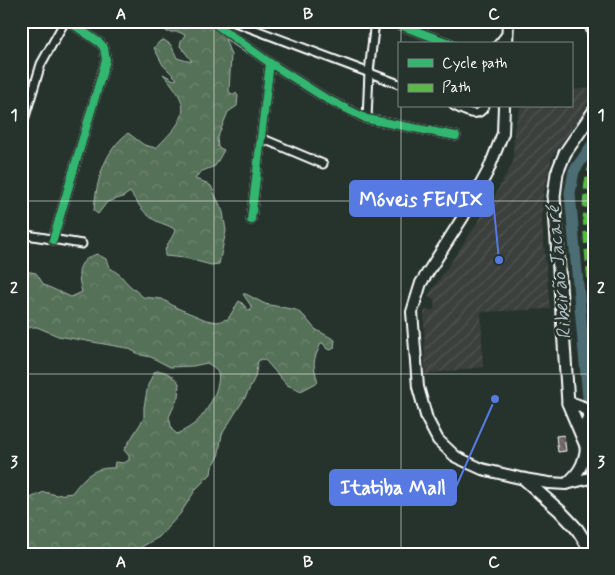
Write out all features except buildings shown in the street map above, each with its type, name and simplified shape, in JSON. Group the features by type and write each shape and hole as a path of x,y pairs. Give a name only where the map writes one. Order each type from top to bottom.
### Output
{"main road":[{"path":"507,42 508,21"},
{"path":"590,21 594,35"},
{"path":"504,108 503,133 488,171 421,283 412,312 418,387 427,419 438,440 456,457 482,469 524,479 566,484 594,478 584,431 592,412 568,403"},
{"path":"589,451 576,426 568,403 554,196 557,173 565,153 594,111"},
{"path":"566,484 576,476 589,451"},
{"path":"524,479 577,529 593,554"}],"street":[{"path":"22,127 42,64 66,21 100,44 106,54 106,60 53,240"},
{"path":"211,21 270,63 325,98 367,119 456,136"},
{"path":"232,21 398,84"},
{"path":"367,119 369,72 375,21"},
{"path":"388,21 446,42"},
{"path":"500,42 507,33"},
{"path":"252,220 270,63"},
{"path":"459,108 475,114 480,113 484,108"},
{"path":"261,138 323,164"},
{"path":"21,234 82,244"}],"shaded area":[{"path":"594,88 594,96 552,157 543,196 542,224 550,309 481,312 483,367 425,374 424,311 434,310 435,300 428,296 490,204 513,162 514,128 520,108 572,108 572,90"}],"green space":[{"path":"171,21 212,21 247,54 225,39 231,55 229,91 231,94 236,93 238,96 237,106 228,112 217,139 218,147 224,150 215,166 200,172 195,179 211,186 223,212 226,231 219,264 211,265 185,258 165,256 165,249 175,230 149,217 130,192 123,197 107,202 98,214 94,211 99,178 107,158 120,140 128,133 144,145 156,148 180,121 182,105 179,96 163,74 174,80 177,79 163,65 154,48 160,41 164,40 171,45 177,58 192,61 180,46 185,35 179,32 167,32 163,28 163,26"},
{"path":"97,254 106,259 109,267 143,297 162,299 177,308 206,320 217,322 228,319 239,301 251,311 251,306 243,294 246,294 265,304 296,310 315,329 335,340 334,348 331,350 327,349 321,343 314,362 318,382 301,391 287,385 265,360 261,359 258,361 255,377 246,396 222,434 218,458 212,467 211,474 196,489 180,514 159,537 129,554 21,554 21,502 44,492 57,495 72,493 81,482 95,471 114,468 115,462 124,463 129,460 129,456 124,450 144,418 148,385 154,372 161,371 171,375 179,383 178,397 169,417 172,430 177,434 192,425 203,415 212,401 219,379 215,368 207,363 170,367 127,348 58,336 37,327 31,327 21,332 21,270 36,273 44,285 71,297 82,292 79,273 82,264 85,260"}],"waterway":[{"name":"Ribeirão Jacaré","path":"594,142 574,171 570,193 588,398 594,405"}],"marked path":[{"path":"594,161 589,174 586,192 586,235 594,315"}],"cycle path":[{"path":"53,240 106,60 104,48 100,43 68,21"},
{"path":"211,21 270,63 325,98 367,119 456,136"},
{"path":"388,21 446,42"},
{"path":"251,220 270,63"}],"place":[{"name":"Móveis FENIX","path":"499,260"},
{"name":"Itatiba Mall","path":"495,399"}]}
